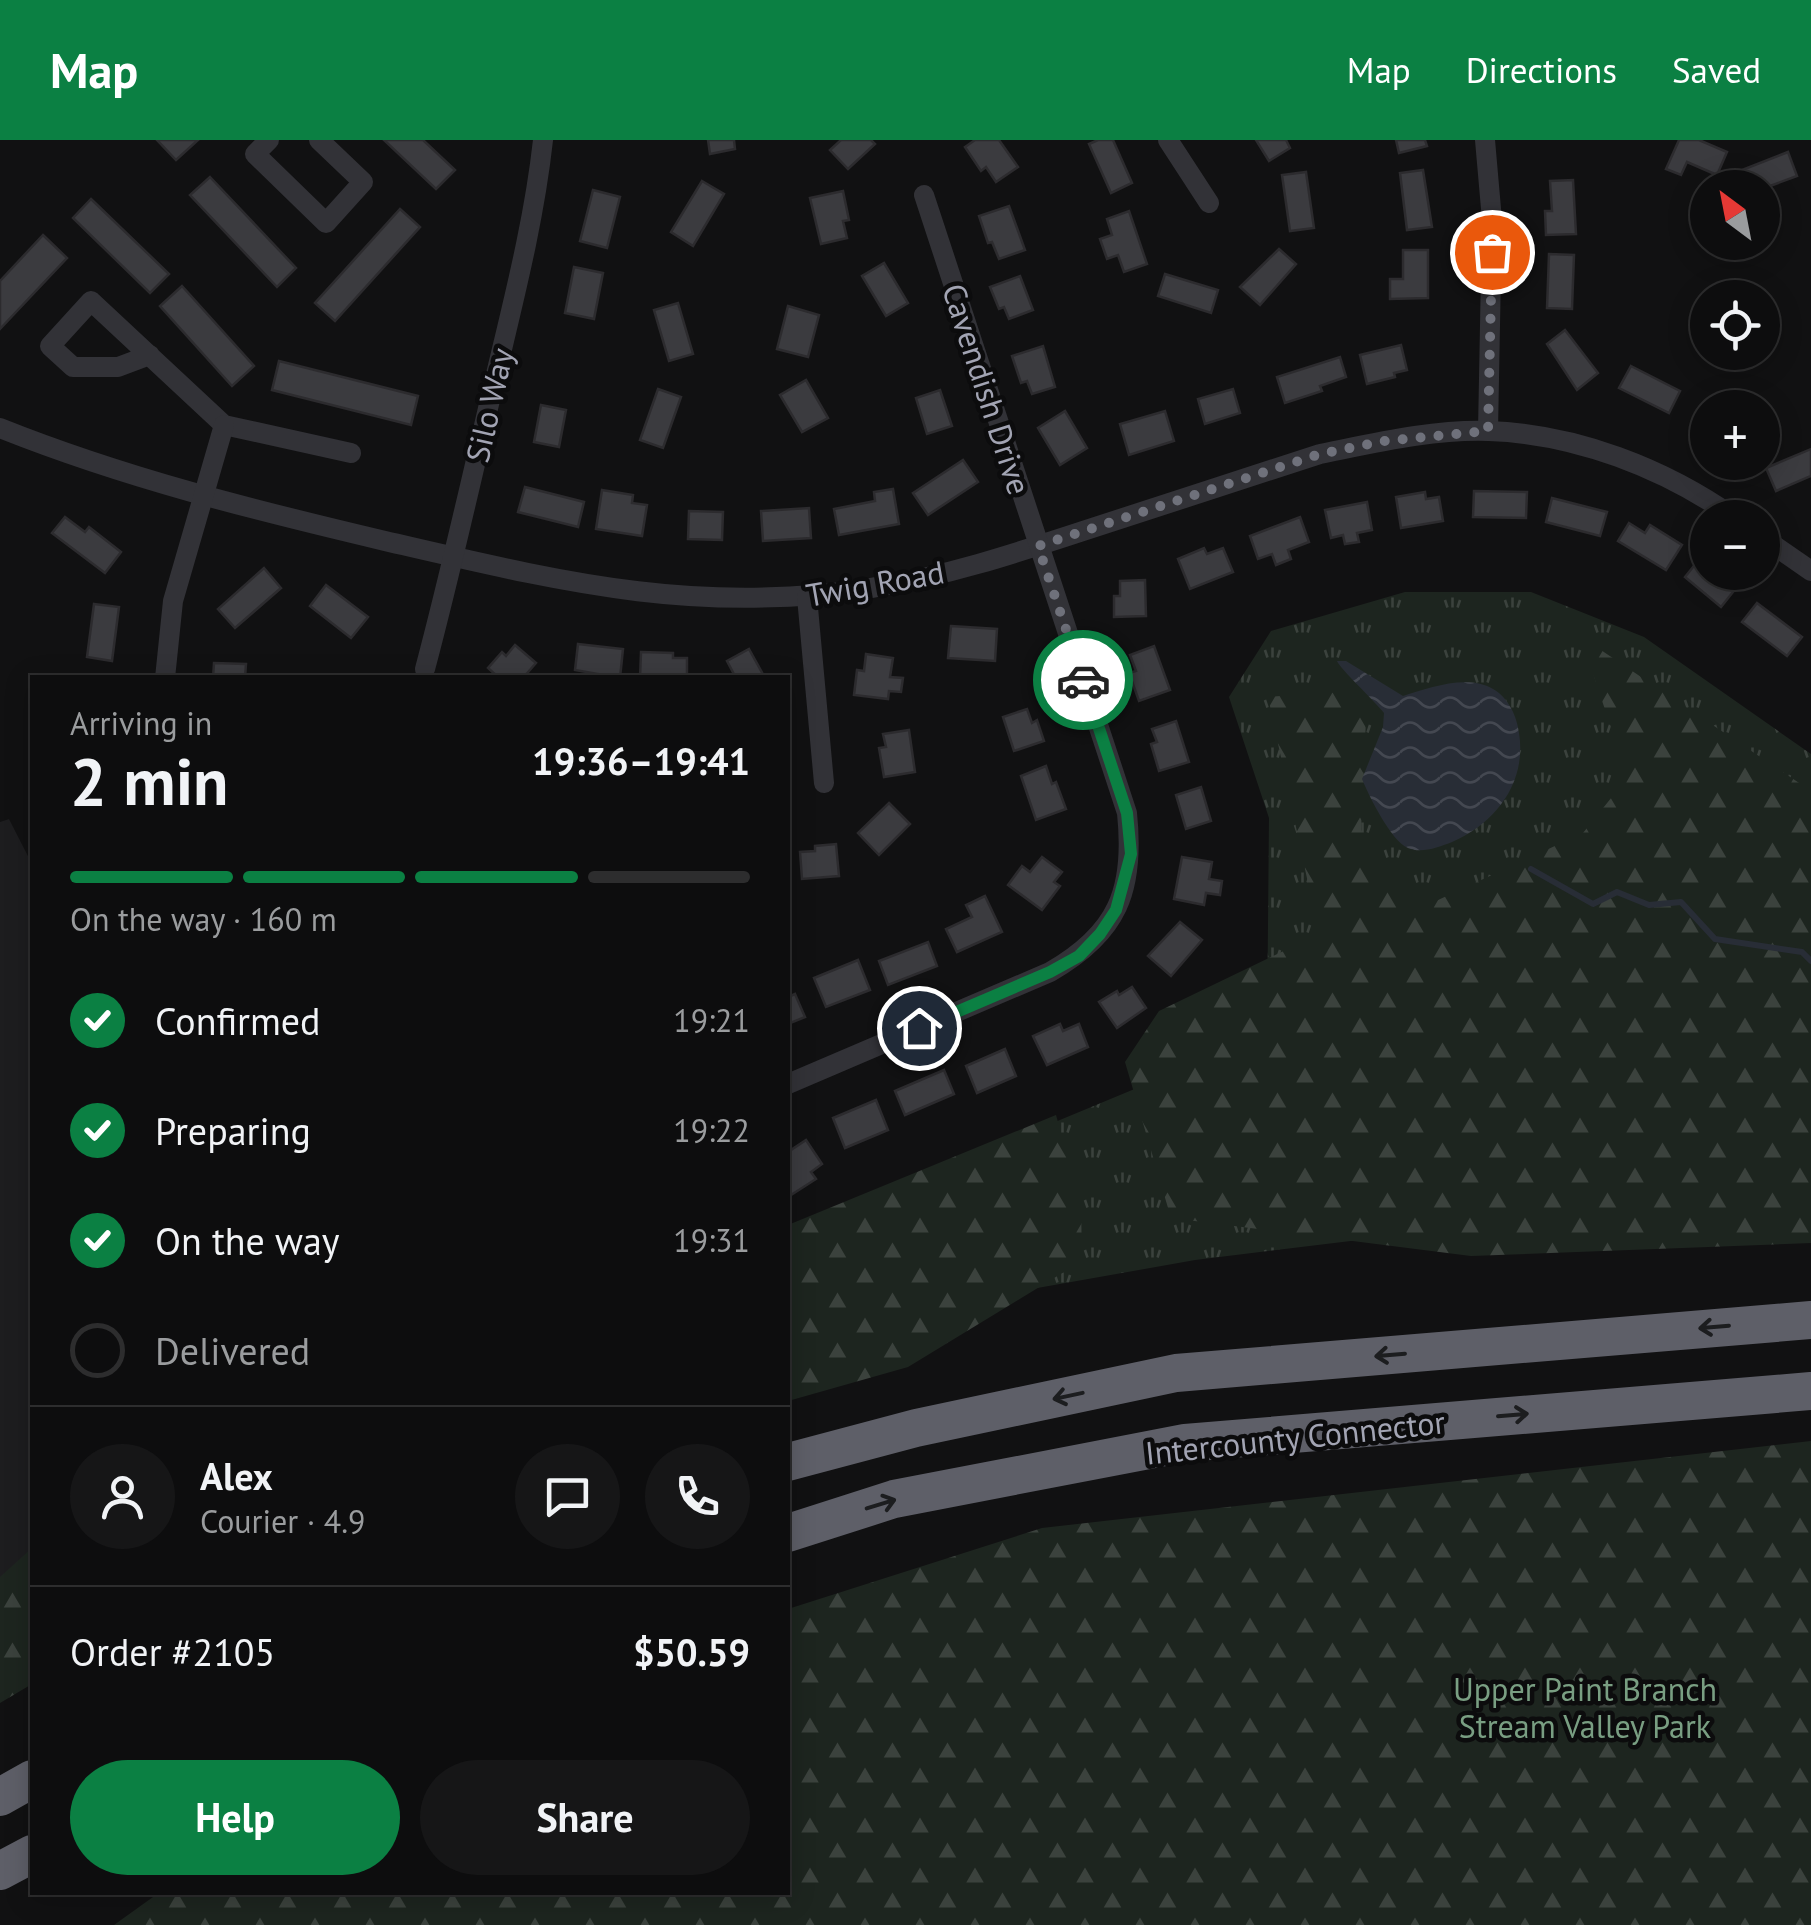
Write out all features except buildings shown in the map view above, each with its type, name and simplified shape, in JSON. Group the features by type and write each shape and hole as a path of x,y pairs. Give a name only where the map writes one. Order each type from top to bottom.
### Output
{"highway":[{"path":"790,1461 916,1428 1176,1373 1811,1320"},
{"name":"Intercounty Connector","path":"790,1532 894,1499 1186,1443 1811,1391"},
{"path":"0,1797 30,1779"},
{"path":"0,1871 30,1855"}],"street":[{"path":"269,140 255,154 326,223 363,182 320,140"},
{"name":"Silo Way","path":"426,669 455,557 528,228 543,140"},
{"path":"1168,140 1209,203"},
{"path":"1485,140 1492,220 1488,431"},
{"name":"Cavendish Drive","path":"790,1083 1079,956 1116,910 1131,854 1127,813 924,195"},
{"path":"150,356 224,426 350,453"},
{"path":"165,675 173,601 224,426"},
{"name":"Twig Road","path":"0,428 202,498 596,588 712,599 806,597 924,579 1320,454 1385,441 1488,431 1559,440 1616,456 1667,477 1705,500"},
{"path":"1780,547 1809,565"},
{"path":"806,597 824,783"}],"shaded area":[{"path":"9,819 30,860 30,1555 0,1578 0,822"}],"green space":[{"path":"1405,592 1531,592 1644,637 1811,754 1811,1210 1367,1239 1195,1260 1015,1292 790,1234 1267,1034 1269,818 1229,697 1271,631"},
{"path":"1580,636 1811,791 1811,1243 1471,1256 1171,1218 1125,1062 1159,1011 1319,934 1268,697 1339,692 1366,720 1361,830 1410,913 1583,833 1628,777"},
{"path":"1056,1115 1081,1205 1082,1261 908,1367 790,1400 790,1224"},
{"name":"Upper Paint Branch Stream Valley Park","path":"1811,1441 1811,1925 114,1925 156,1895 790,1895 790,1608 1042,1528"},
{"path":"30,1550 30,1685 0,1703 0,1577"}],"water":[{"path":"1337,661 1346,661 1403,696 1448,684 1472,683 1504,697 1516,721 1520,751 1513,784 1495,812 1468,834 1441,846 1419,850 1401,844 1381,817 1362,779 1383,727 1384,713"}],"waterway":[{"path":"1531,869 1593,904 1617,892 1649,905 1681,902 1715,939 1802,952 1811,961"}],"way so far":[{"path":"1083,680 1038,546 1320,454 1385,441 1488,431 1492,252"}],"route":[{"path":"919,1028 1079,956 1116,910 1131,854 1127,813 1083,680"}]}
